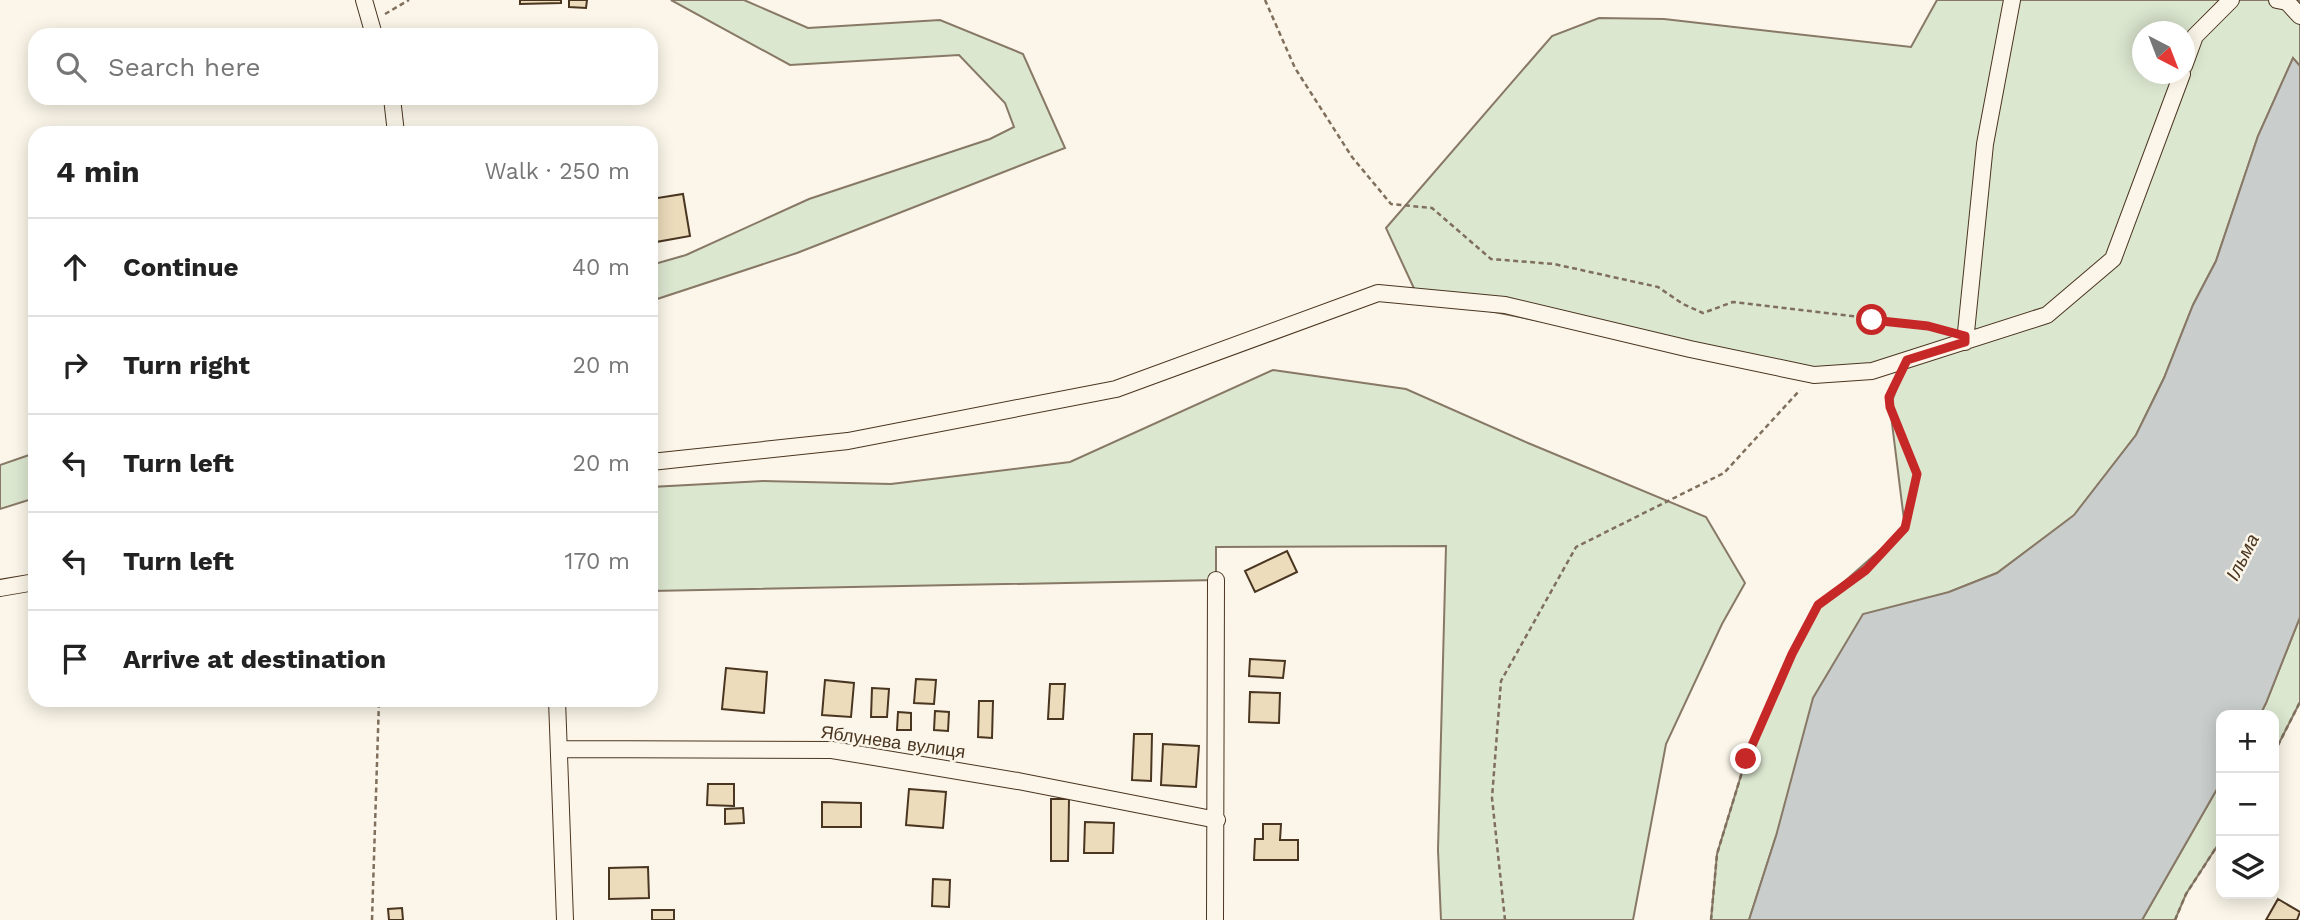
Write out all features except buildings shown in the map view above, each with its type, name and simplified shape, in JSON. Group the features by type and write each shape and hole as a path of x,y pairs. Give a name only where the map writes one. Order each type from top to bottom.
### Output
{"street":[{"path":"364,0 372,28"},
{"path":"1965,339 1984,144 2012,0"},
{"path":"2195,36 2231,0"},
{"path":"2277,0 2287,2 2300,16"},
{"path":"658,461 848,441 1116,388 1378,293 1506,305 1690,349 1814,375 1872,371 1965,339 2047,315 2113,259 2178,84"},
{"path":"393,105 395,126"},
{"path":"1215,920 1216,580"},
{"path":"0,588 28,583"},
{"path":"557,707 565,920"},
{"name":"Яблунева вулиця","path":"560,749 832,750 1018,781 1217,820"}],"path":[{"path":"373,28 409,0"},
{"path":"1265,0 1295,68 1352,157 1391,204 1432,208 1491,259 1554,264 1658,286 1703,313 1733,302 1767,304 1928,326 1965,339"},
{"path":"1711,920 1717,854 1724,830 1746,759 1792,654 1818,605 1866,570 1905,528 1917,474 1890,407 1889,397 1907,360"},
{"path":"1506,920 1492,798 1501,681 1576,547 1724,473 1814,375"},
{"path":"2279,742 2300,702"},
{"path":"372,920 379,707"},
{"path":"2175,920 2186,894 2216,847"}],"green space":[{"path":"671,0 744,0 808,28 940,20 1023,54 1065,148 797,253 658,299 658,263 686,255 809,199 990,139 1014,127 1005,103 959,55 790,65"},
{"path":"1937,0 2300,0 2300,66 2293,58 2258,136 2216,261 2193,305 2164,378 2136,435 2074,516 1997,573 1949,592 1776,836 1749,920 1711,920 1717,854 1746,759 1792,654 1818,605 1905,528 1890,407 1907,360 1814,375 1418,297 1386,228 1552,36 1599,18 1664,19 1911,47"},
{"path":"1273,370 1406,389 1706,517 1745,583 1722,624 1666,744 1633,920 1441,920 1438,850 1446,546 1216,547 1216,580 658,591 658,487 763,481 891,484 1070,462"},
{"path":"28,455 28,500 0,509 0,465"},
{"path":"2300,617 2300,702 2279,743 2279,710 2262,710"},
{"path":"2216,791 2216,848 2186,894 2175,920 2142,920"}],"water":[{"name":"Ільма","path":"2293,58 2300,66 2300,617 2262,710 2216,710 2216,791 2142,920 1749,920 1776,836 1813,698 1863,614 1949,592 1997,573 2074,515 2136,435 2164,378 2193,305 2216,261 2258,136"}],"route":[{"path":"1746,759 1792,654 1818,605 1866,570 1905,528 1917,474 1890,407 1889,397 1907,360 1965,342 1965,336 1928,326 1872,320"}]}
